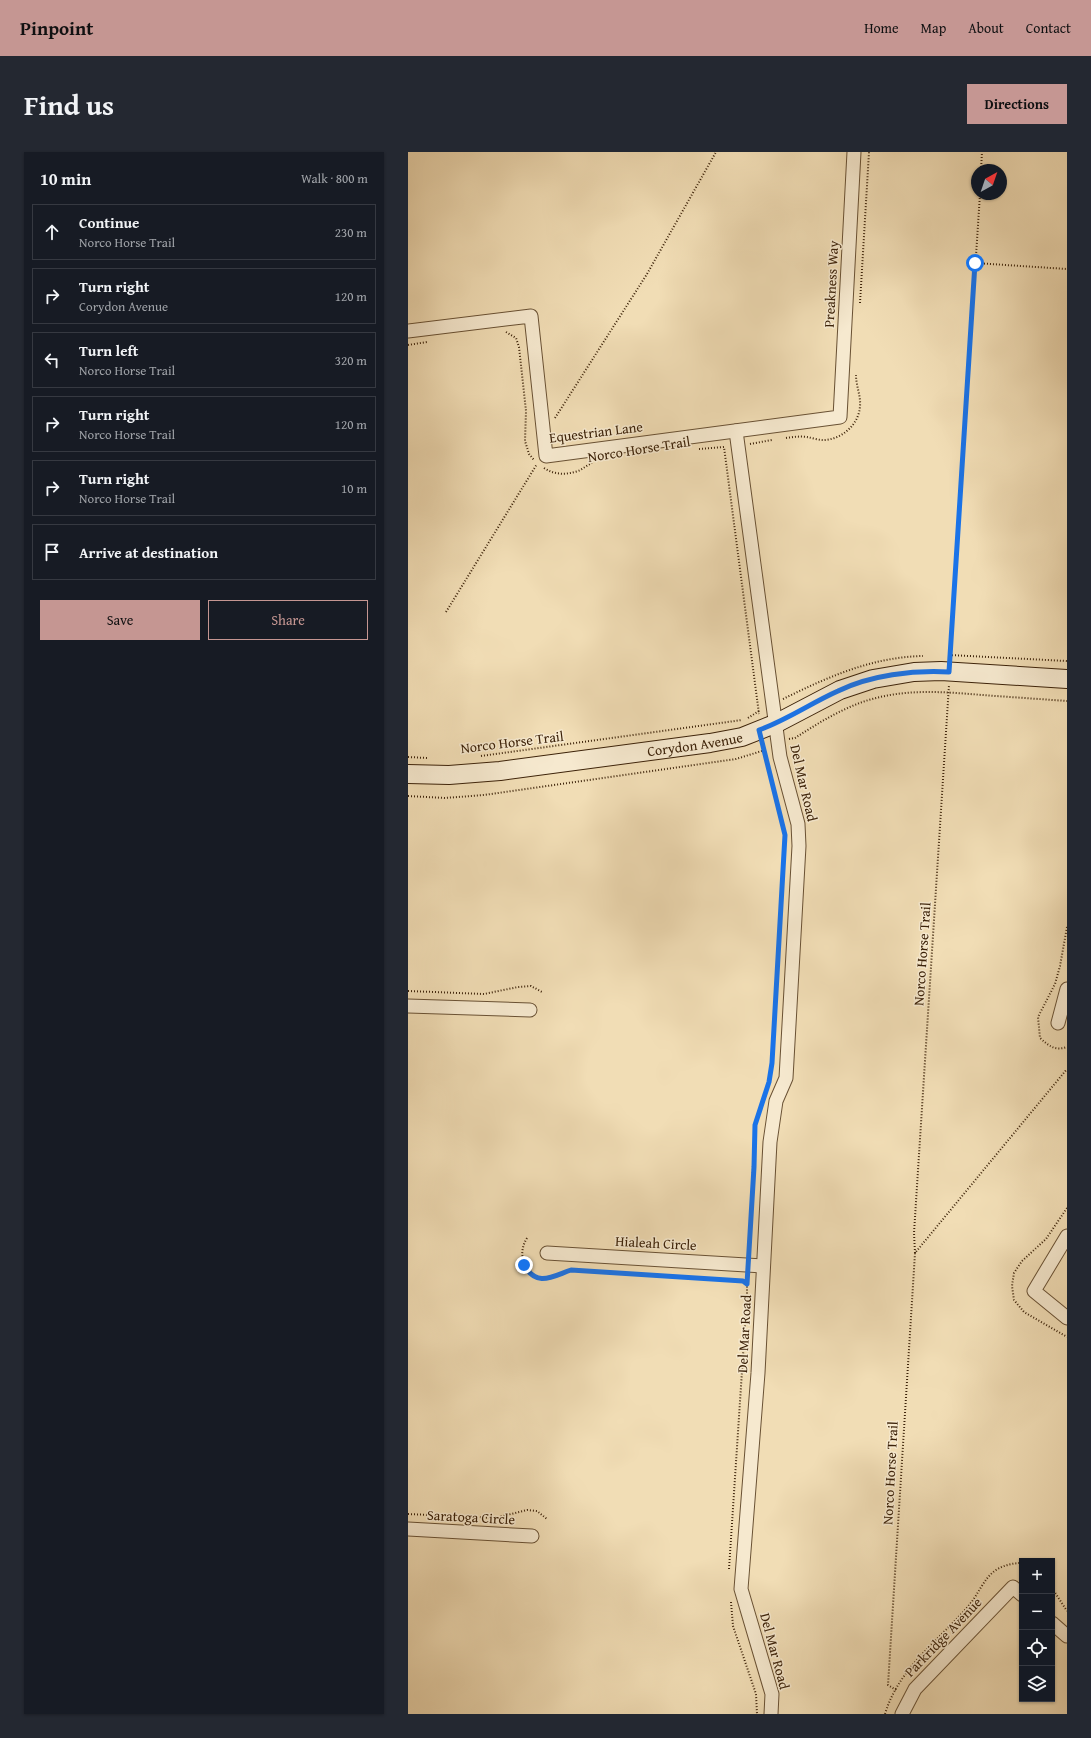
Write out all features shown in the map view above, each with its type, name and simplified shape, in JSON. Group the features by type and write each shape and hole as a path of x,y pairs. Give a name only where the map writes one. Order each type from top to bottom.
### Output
{"main road":[{"name":"Corydon Avenue","path":"408,774 449,775 500,771 710,743 742,737 777,723 840,690 873,679 914,672 948,661 1067,679"}],"street":[{"name":"Preakness Way","path":"840,417 854,152"},
{"name":"Equestrian Lane","path":"408,331 531,316 546,456 840,417"},
{"name":"Del Mar Road","path":"736,431 777,723 780,757 798,824 799,846 786,1078 776,1101 770,1142 758,1373 741,1589 772,1694 771,1714"},
{"path":"1058,1023 1067,988"},
{"path":"408,1006 530,1010"},
{"path":"1067,1236 1034,1291 1067,1318"},
{"name":"Hialeah Circle","path":"547,1253 763,1266"},
{"name":"Saratoga Circle","path":"408,1530 532,1536"},
{"name":"Parkridge Avenue","path":"902,1714 915,1689 1017,1591"},
{"path":"1055,1626 1067,1636"}],"path":[{"path":"543,436 648,274 716,152"},
{"path":"981,164 982,152"},
{"name":"Norco Horse Trail","path":"896,1690 888,1685 948,661 980,200"},
{"path":"975,263 1067,269"},
{"path":"446,612 537,464 529,454 525,441 526,411 519,347 516,338 507,332 500,331"},
{"path":"408,345 431,342"},
{"name":"Norco Horse Trail","path":"698,449 724,448 758,711 759,730 785,835 772,1063 769,1082 755,1125 747,1294 729,1575"},
{"name":"Norco Horse Trail","path":"537,464 549,471 561,474 578,470 596,462"},
{"name":"Norco Horse Trail","path":"481,756 744,720 758,711 844,671 879,660 924,656"},
{"path":"948,661 1067,661"},
{"path":"408,758 434,759"},
{"path":"408,991 484,994 531,986 542,992"},
{"path":"914,1253 1067,1069"},
{"path":"527,1238 521,1250 522,1261 532,1276 540,1278 551,1278 571,1270 743,1281 747,1284"},
{"path":"408,1514 495,1518 527,1510 536,1511 547,1519"},
{"path":"885,1714 896,1690 915,1660 969,1604 988,1577 995,1570 1013,1563 1019,1563"},
{"path":"1055,1593 1067,1611"},
{"path":"731,1597 733,1626 756,1694 757,1714"}],"route":[{"path":"524,1265 532,1276 540,1278 551,1278 571,1270 743,1281 747,1284 750,1249 755,1125 769,1082 772,1063 785,835 759,730 777,723 840,690 873,679 914,672 949,672 952,647 975,263"}]}
